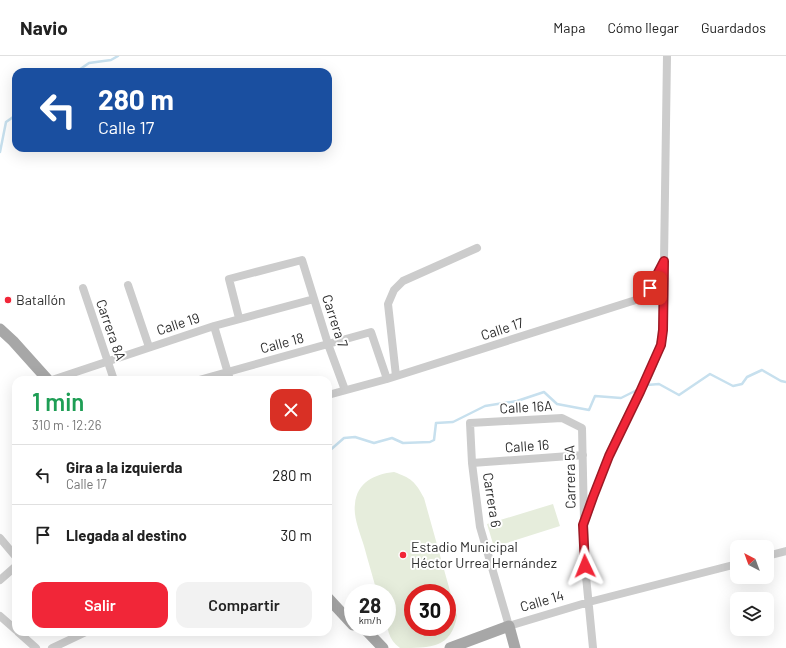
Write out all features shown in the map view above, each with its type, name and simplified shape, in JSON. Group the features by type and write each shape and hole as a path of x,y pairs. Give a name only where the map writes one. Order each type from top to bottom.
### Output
{"main road":[{"path":"0,329 13,341 44,376"},
{"path":"0,336 36,376"},
{"path":"332,594 344,607"},
{"path":"332,602 344,615"},
{"name":"Calle 14","path":"450,648 509,626"},
{"name":"Carrera 6","path":"509,626 515,648"},
{"path":"364,636 375,648"},
{"path":"372,636 383,648"}],"street":[{"name":"Carrera 5A","path":"583,525 609,456 661,345 663,330 667,56"},
{"path":"396,376 388,304 394,290 403,282 477,248"},
{"name":"Carrera 7","path":"239,318 230,279 302,260 328,344 345,390"},
{"name":"Calle 17","path":"332,393 387,379 642,298 650,288 664,261"},
{"path":"128,285 149,347"},
{"name":"Carrera 8A","path":"84,288 113,376"},
{"name":"Calle 19","path":"64,376 239,318 314,299"},
{"path":"214,326 229,376"},
{"name":"Calle 18","path":"214,376 371,332 387,379"},
{"name":"Calle 16A","path":"470,423 562,418 582,428"},
{"name":"Carrera 6","path":"470,423 472,463 480,528 509,626"},
{"name":"Carrera 5A","path":"582,428 585,566 593,648"},
{"name":"Calle 16","path":"472,463 583,455"},
{"path":"0,538 12,552"},
{"path":"774,554 786,551"},
{"name":"Calle 14","path":"509,626 589,602 730,566"},
{"path":"0,580 12,570"},
{"path":"0,616 12,627"},
{"path":"23,636 36,648"},
{"path":"52,648 78,636"}],"green space":[{"name":"Estadio Municipal Héctor Urrea Hernández","path":"394,472 409,478 424,498 448,584 404,584 404,636 448,636 438,644 422,648 400,648 390,637 396,636 396,584 375,584 355,514 356,496 359,490 368,480 380,475"},
{"path":"553,504 560,526 494,547 487,524"}],"waterway":[{"path":"82,68 89,63 111,60 118,56"},
{"path":"0,152 6,122 12,118"},
{"path":"647,385 659,384 679,395 710,374 733,386 742,384 747,377 762,370 781,381 786,382"},
{"path":"332,448 344,438 355,437 374,443 392,438 403,443 430,442 434,440 436,423 453,422 485,406 517,401 544,392 557,404 589,410 595,396 621,398 639,389"}],"place":[{"name":"Batallón","path":"8,300"},
{"name":"Estadio Municipal Héctor Urrea Hernández","path":"403,555"}],"route":[{"path":"585,566 583,525 609,456 661,345 663,330 664,261 650,288"}]}
